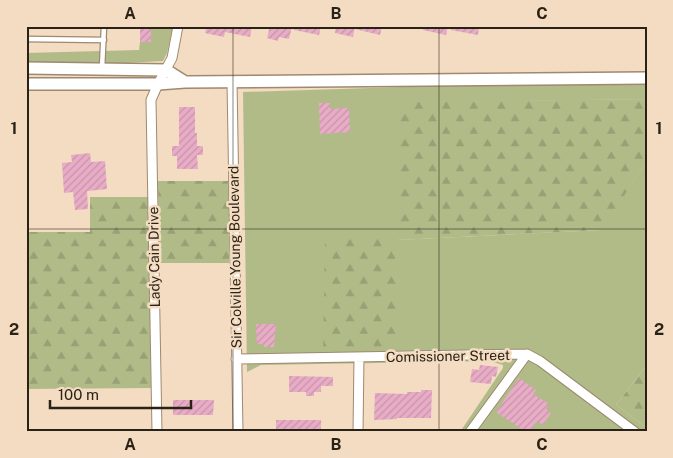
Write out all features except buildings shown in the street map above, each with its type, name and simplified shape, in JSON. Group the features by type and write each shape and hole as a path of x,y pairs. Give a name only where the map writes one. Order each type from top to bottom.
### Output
{"street":[{"name":"Lady Cain Drive","path":"157,432 151,100 172,58 178,26"},
{"path":"26,68 166,70 185,82"},
{"path":"102,68 102,84"},
{"path":"26,84 647,78"},
{"name":"Sir Colville Young Boulevard","path":"232,82 238,432"},
{"path":"470,432 527,354"},
{"name":"Comissioner Street","path":"236,359 527,354 540,361 635,432"},
{"path":"358,432 359,357"}],"lane":[{"path":"102,68 104,26"},
{"path":"26,40 104,40"}],"green space":[{"path":"151,26 173,26 167,53 163,61 105,64 26,63 26,53 139,50 140,42 151,42"},
{"path":"647,79 647,99 397,103 397,240 601,230 647,160 647,365 616,405 647,428 647,432 460,432 503,368 503,365 490,361 261,365 247,372 243,92"},
{"path":"647,99 647,160 602,230 397,240 397,102"},
{"path":"158,181 229,181 229,263 159,263"},
{"path":"90,197 149,197 151,388 26,389 26,232 90,232"},
{"path":"384,238 400,252 396,355 323,358 325,240"},
{"path":"647,365 647,428 616,405"}]}
